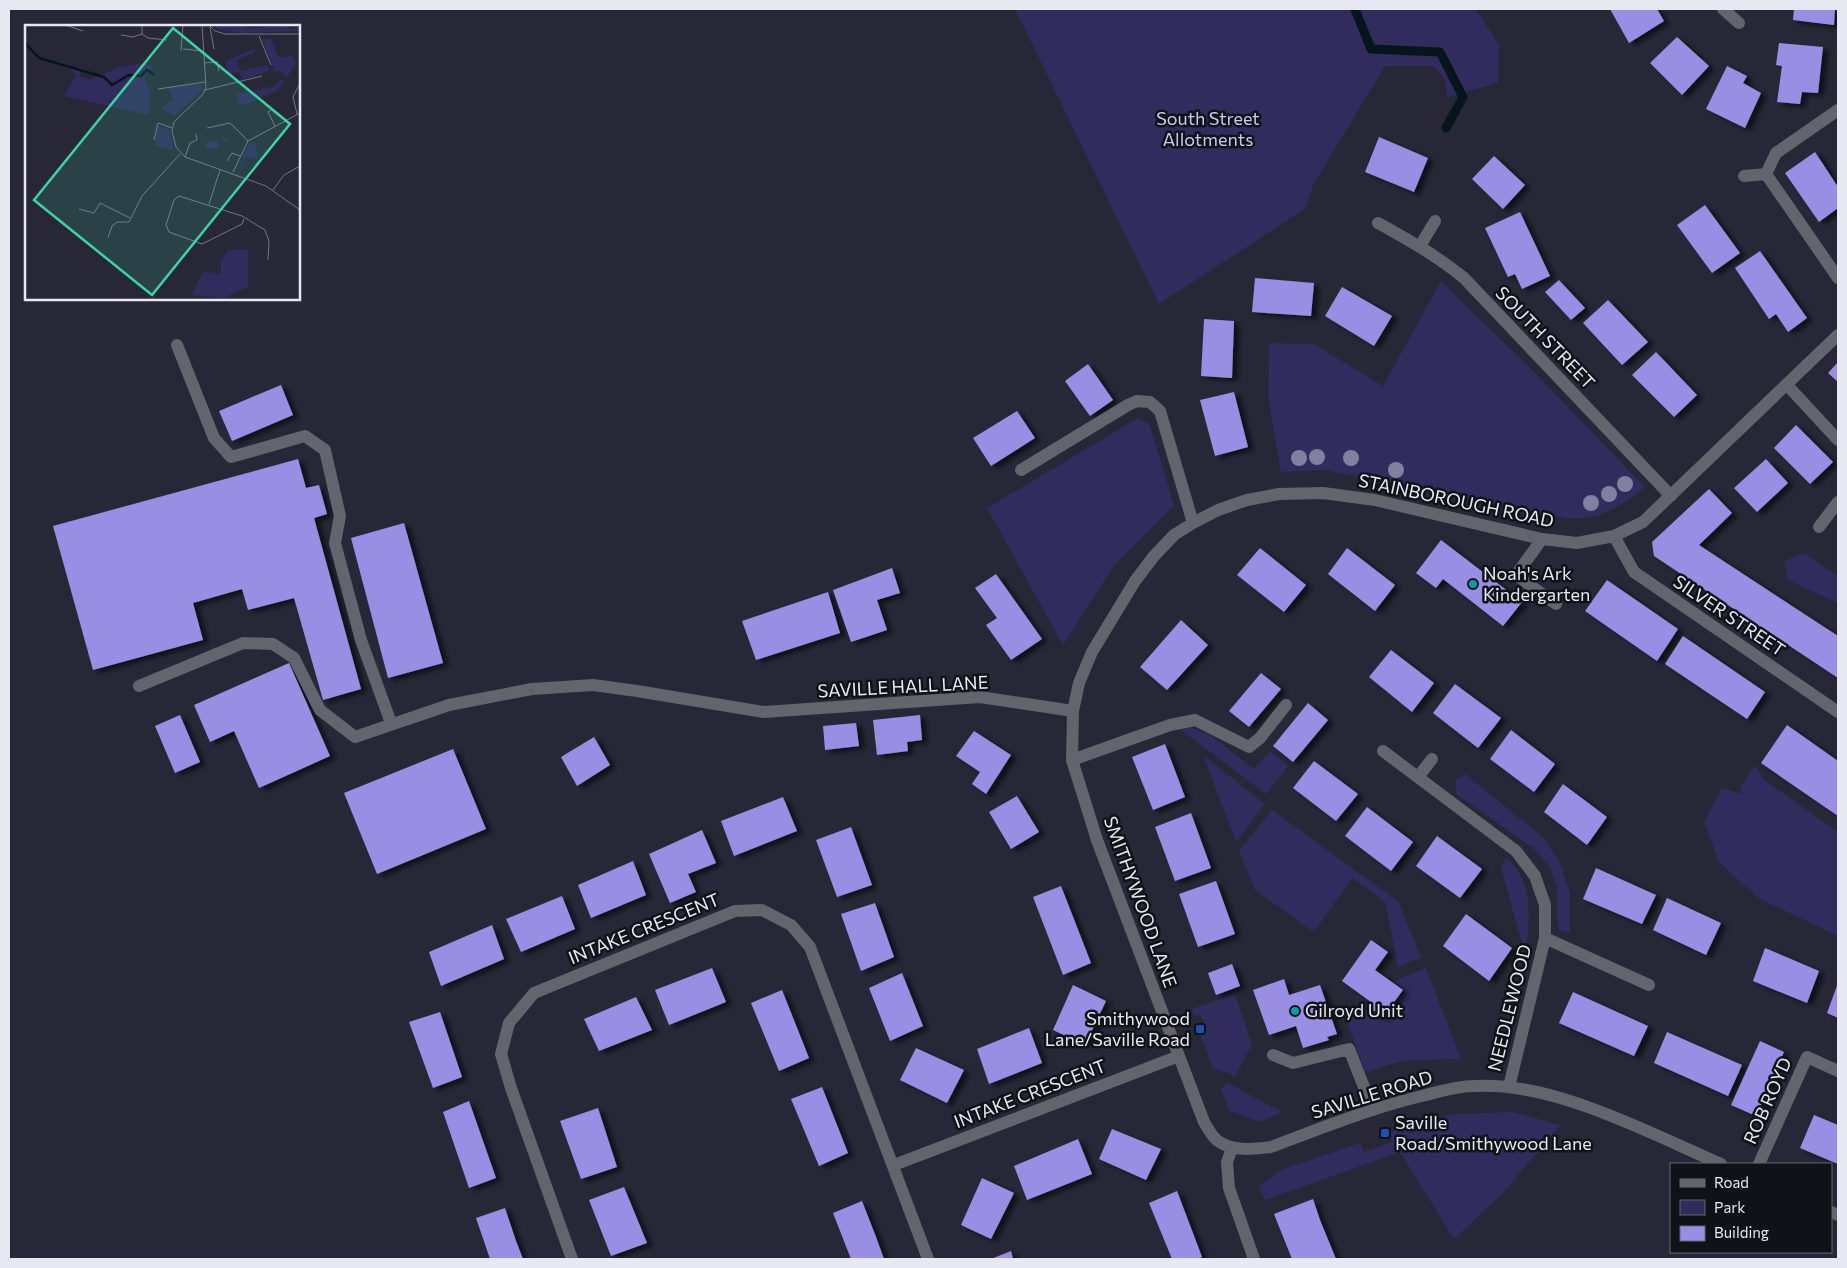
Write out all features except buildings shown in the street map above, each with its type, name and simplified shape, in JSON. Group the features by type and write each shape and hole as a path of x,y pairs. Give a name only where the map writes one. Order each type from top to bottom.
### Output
{"street":[{"path":"1723,9 1739,23"},
{"path":"1766,174 1776,153 1838,110"},
{"path":"1744,176 1766,174"},
{"path":"1766,174 1838,278"},
{"path":"1420,246 1436,221"},
{"name":"SOUTH STREET","path":"1378,223 1420,246 1464,278 1671,496"},
{"name":"STAINBOROUGH ROAD","path":"1079,684 1092,652 1135,581 1154,556 1174,536 1193,523 1218,510 1247,500 1279,494 1323,493 1375,500 1542,539 1577,543 1614,536 1643,522 1838,335"},
{"path":"178,345 214,438 231,457 305,436 325,450 340,516 335,543 361,640 391,723"},
{"path":"1787,385 1838,440"},
{"path":"1021,470 1128,405 1136,401 1150,402 1160,411 1193,523"},
{"path":"1820,527 1838,502"},
{"name":"SILVER STREET","path":"1614,536 1634,572 1838,712"},
{"path":"1542,539 1516,575 1556,604"},
{"name":"SAVILLE HALL LANE","path":"139,686 243,643 273,644 294,658 320,710 355,737 391,723 449,705 532,689 593,685 764,712 980,697 1073,712"},
{"name":"SMITHYWOOD LANE","path":"1079,684 1073,712 1072,760 1097,840 1204,1122 1216,1140 1232,1148"},
{"path":"1072,760 1170,725 1195,720 1249,747 1260,738 1286,705"},
{"name":"NEEDLEWOOD","path":"1383,750 1516,851 1535,876 1545,905 1545,938 1509,1086"},
{"path":"1418,777 1432,759"},
{"name":"INTAKE CRESCENT","path":"572,1259 511,1088 501,1054 509,1023 534,993 735,911 762,910 792,925 810,947 928,1259"},
{"name":"NEEDLEWOOD","path":"1545,938 1650,985"},
{"path":"1273,1055 1293,1063 1349,1049 1373,1110"},
{"name":"INTAKE CRESCENT","path":"894,1165 1180,1056"},
{"name":"ROB ROYD","path":"1759,1163 1807,1057 1838,1071"},
{"name":"SAVILLE ROAD","path":"1232,1148 1252,1149 1271,1147 1392,1103 1446,1090 1473,1086 1509,1086 1576,1103 1719,1163"},
{"path":"1232,1148 1227,1162 1229,1188 1254,1259"}],"green space":[{"name":"South Street Allotments","path":"1015,9 1476,9 1499,45 1498,83 1447,97 1445,78 1433,66 1385,66 1313,185 1305,209 1159,304"},
{"path":"1441,281 1535,373 1645,487 1612,510 1586,518 1564,518 1325,470 1281,472 1268,397 1269,343 1314,344 1383,386"},
{"path":"1138,418 1149,423 1174,505 1115,564 1063,645 987,508"},
{"path":"1804,553 1838,576 1838,603 1788,580 1784,561"},
{"path":"1190,727 1210,735 1254,769 1270,751 1288,766 1266,794 1181,730"},
{"path":"1203,755 1265,804 1236,842"},
{"path":"1755,765 1763,779 1838,832 1838,936 1758,898 1719,862 1704,822 1722,788 1743,794 1739,789"},
{"path":"1465,774 1543,837 1560,863 1570,893 1570,933 1559,930 1557,888 1549,866 1532,847 1456,794 1456,780"},
{"path":"1272,810 1399,902 1421,958 1398,967 1385,902 1352,878 1314,932 1255,890 1239,851"},
{"path":"1506,857 1521,876 1525,886 1529,908 1527,943 1522,944 1501,867"},
{"path":"1426,968 1461,1059 1407,1060 1365,1072 1347,1021 1362,1007 1382,1021 1405,990 1394,981"},
{"path":"1235,994 1252,1045 1235,1076 1213,1068 1200,1034 1207,1032 1201,1015 1194,1016 1192,1009"},
{"path":"1228,1083 1282,1112 1260,1122 1229,1111 1221,1089"},
{"path":"1513,1112 1560,1125 1503,1193 1454,1239 1400,1152 1265,1200 1259,1186 1283,1169 1360,1143 1364,1152 1392,1142 1390,1132 1419,1122 1456,1114"}],"waterway":[{"path":"1355,9 1371,49 1440,52 1463,97 1446,128"}],"place":[{"name":"Noah's Ark Kindergarten","path":"1473,584"},
{"name":"Gilroyd Unit","path":"1295,1011"},
{"name":"Smithywood Lane/Saville Road","path":"1200,1029"},
{"name":"Saville Road/Smithywood Lane","path":"1385,1133"}]}
